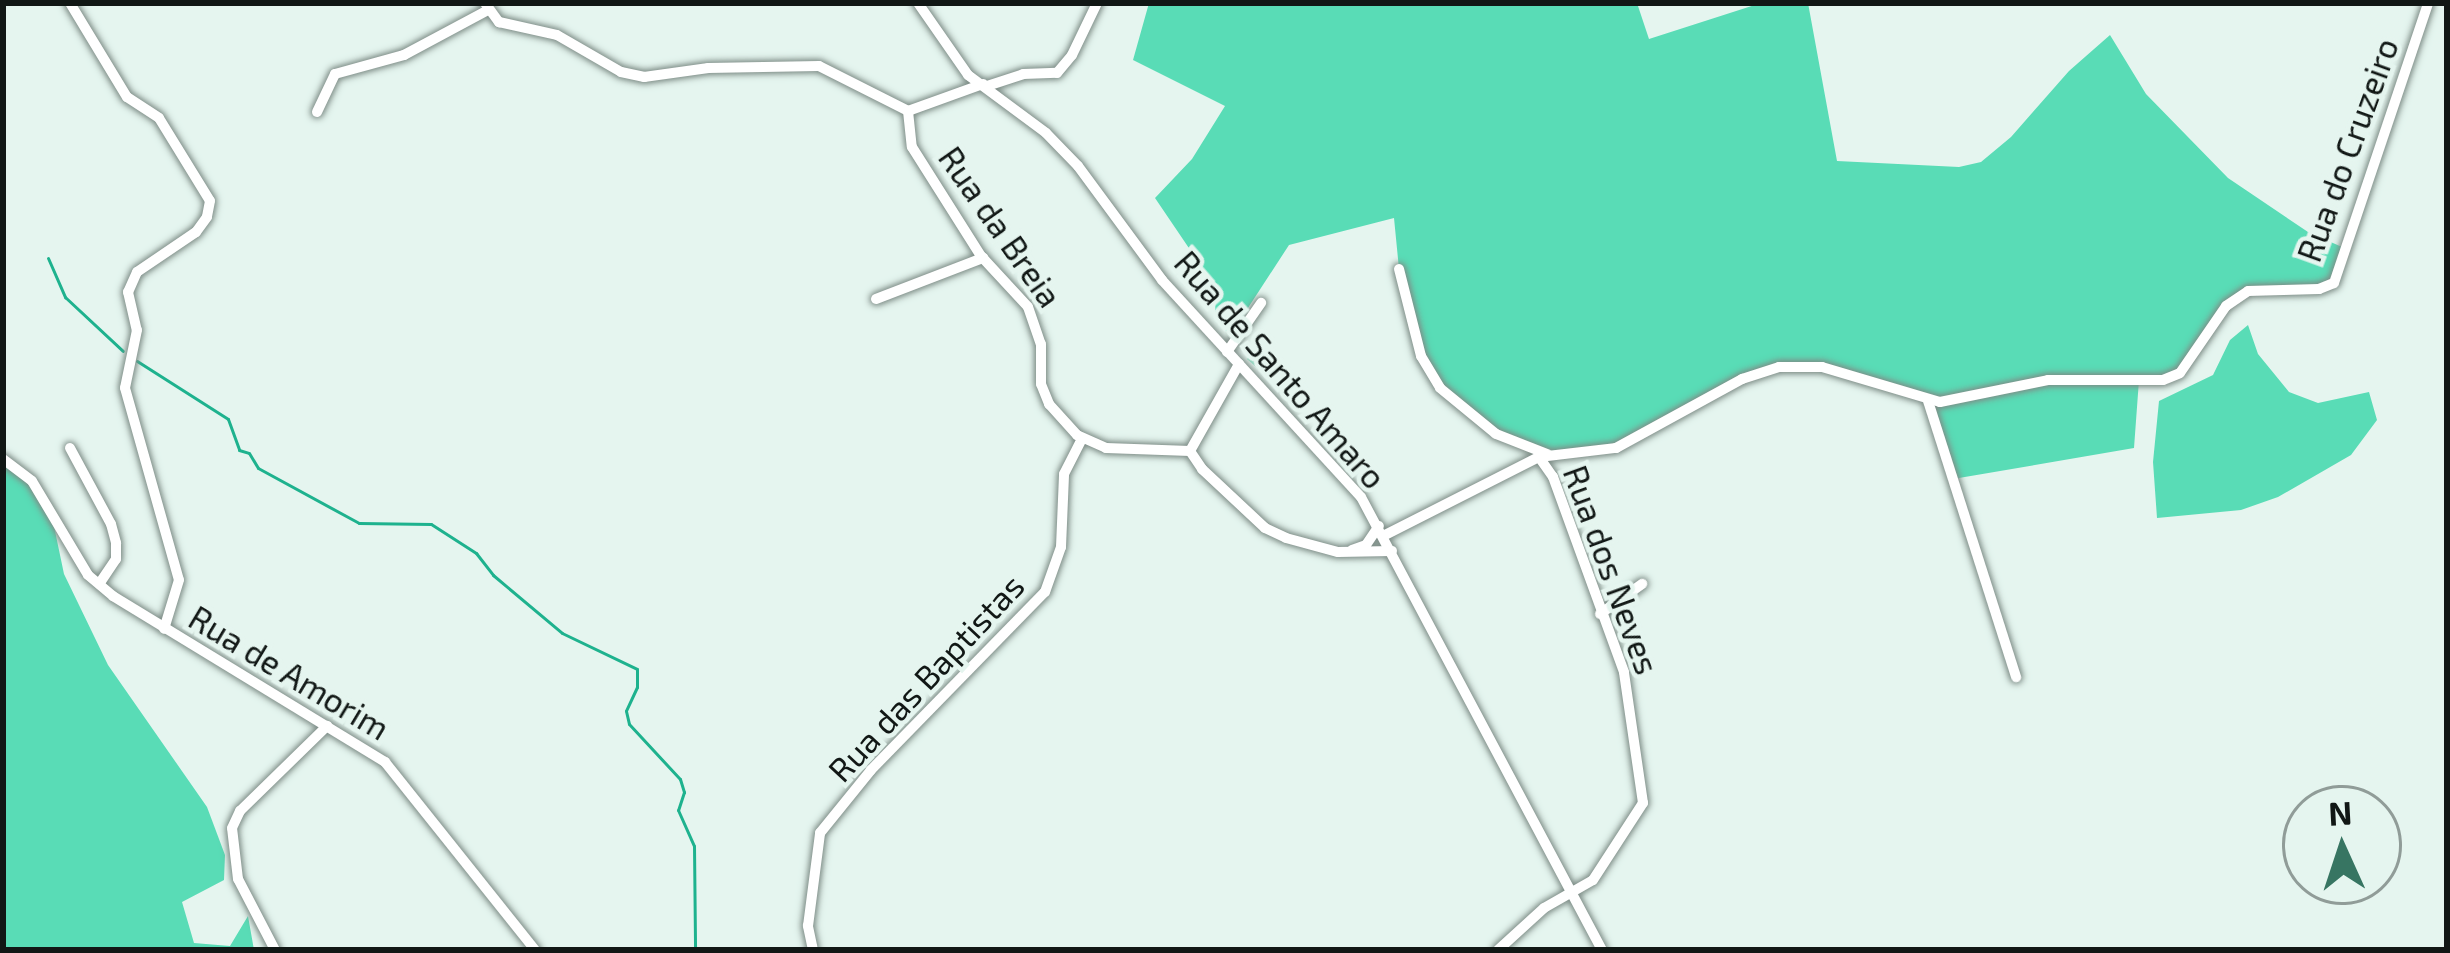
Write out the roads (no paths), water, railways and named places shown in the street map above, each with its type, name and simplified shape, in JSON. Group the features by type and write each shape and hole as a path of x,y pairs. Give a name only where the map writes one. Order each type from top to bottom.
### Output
{"street":[{"path":"70,3 127,97 159,118 210,201 208,217 196,232 136,272 128,292 136,330 125,388 179,580 164,629"},
{"name":"Rua de Santo Amaro","path":"918,3 968,75 1078,166 1162,280 1314,442 1382,531 1602,950"},
{"path":"317,112 335,74 416,50 486,7 499,22 557,35 621,72 663,77 708,68 819,66 908,111 1023,74 1057,73 1072,56 1097,3"},
{"name":"Rua do Cruzeiro","path":"1343,552 1366,545 1382,531 1543,456 1616,448 1742,379 1779,368 1822,367 1928,401 1975,398 2048,380 2163,380 2180,373 2226,306 2248,291 2334,283 2430,5"},
{"name":"Rua da Breia","path":"908,111 912,147 983,258 1028,307 1039,329 1041,384 1048,404 1082,439"},
{"path":"876,299 983,258"},
{"path":"1399,268 1421,356 1440,388 1496,434 1543,456"},
{"path":"1228,352 1261,303"},
{"path":"1190,451 1239,364"},
{"path":"1928,401 2016,677"},
{"path":"1082,439 1106,448 1190,451 1264,528 1309,548 1392,551"},
{"name":"Rua das Baptistas","path":"813,950 808,926 820,832 871,770 1046,592 1061,547 1064,474 1082,439"},
{"path":"70,448 116,543 116,559 99,584"},
{"name":"Rua dos Neves","path":"1498,950 1544,908 1593,880 1643,802 1624,671 1543,456"},
{"name":"Rua de Amorim","path":"3,460 32,481 88,574 99,584 164,629 385,762 535,950"},
{"path":"1600,614 1642,584"},
{"path":"274,950 238,879 232,828 240,811 327,726"}],"waterway":[{"path":"48,258 65,297 123,351"},
{"path":"137,361 228,419 239,450 249,453 258,468 359,523 431,524 476,553 493,575 562,633 637,669 637,687 626,711 629,724 680,779 684,792 678,810 694,846 695,950"}]}
